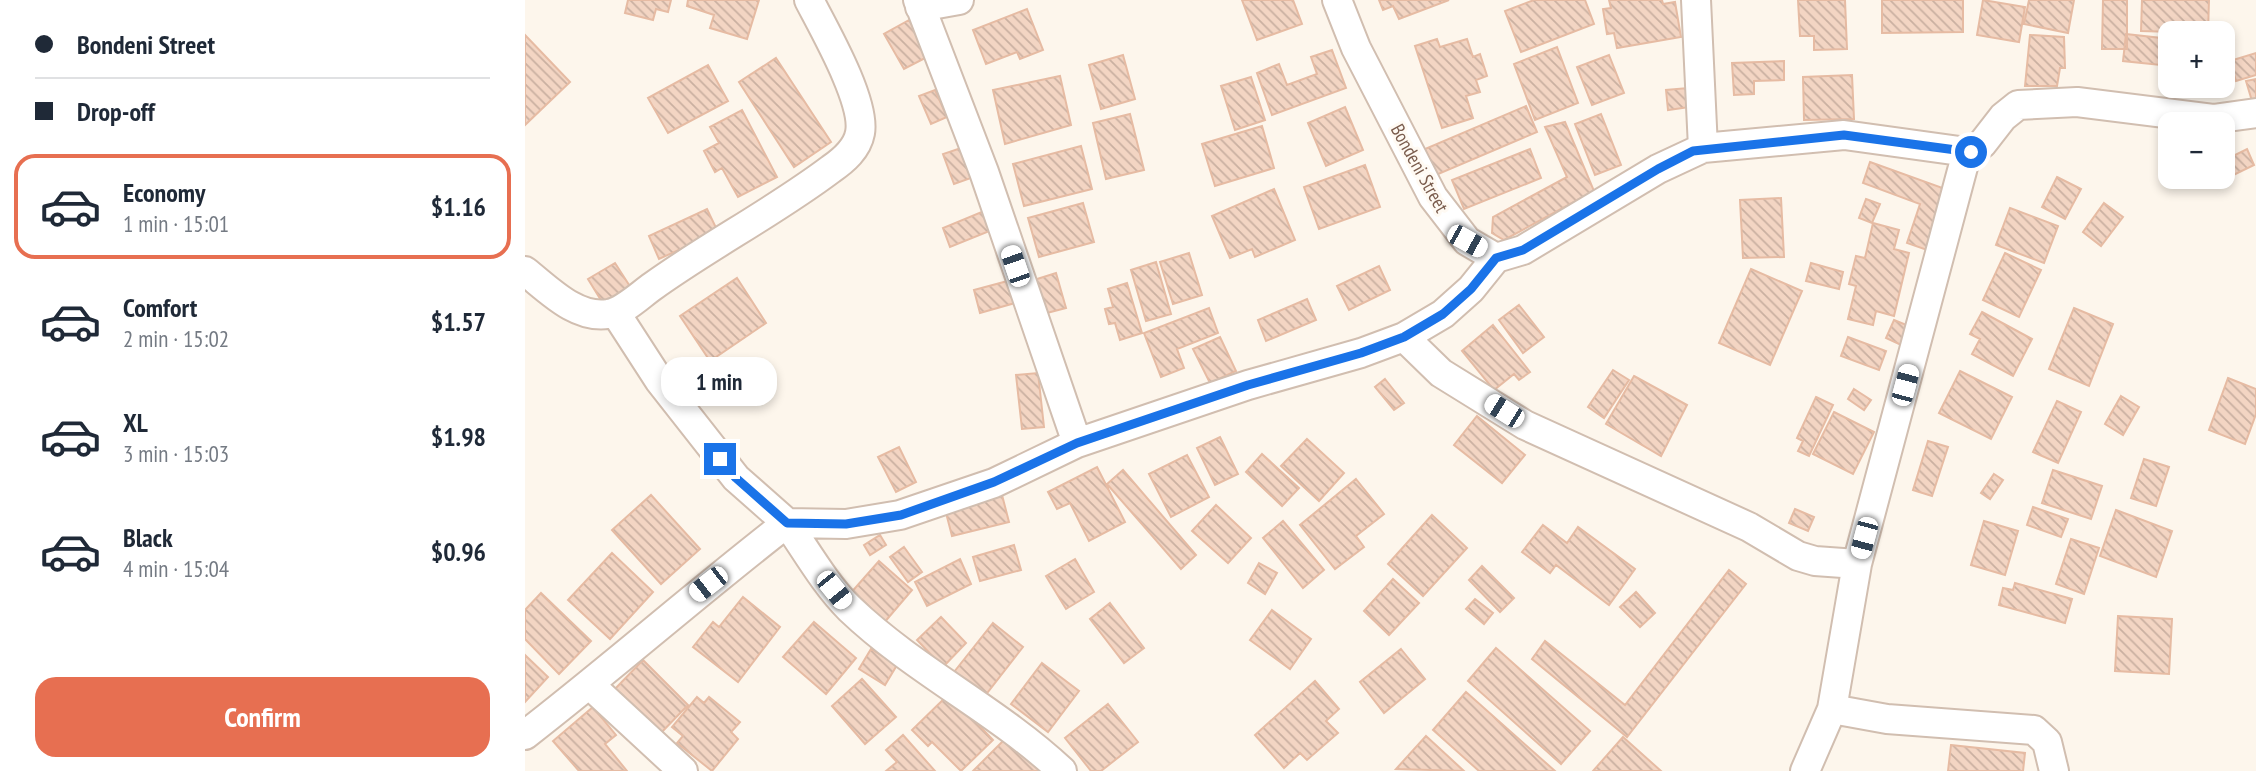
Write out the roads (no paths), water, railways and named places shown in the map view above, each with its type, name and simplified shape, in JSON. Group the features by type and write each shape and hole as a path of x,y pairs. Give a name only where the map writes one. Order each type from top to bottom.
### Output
{"street":[{"path":"525,271 560,298 584,312 615,312 710,246 831,169 851,152 859,136 860,112 809,0"},
{"path":"959,0 919,4 984,172 1077,443"},
{"name":"Bondeni Street","path":"1336,0 1356,48 1438,206 1467,241 1496,258"},
{"path":"1696,0 1703,148"},
{"path":"525,735 590,685 689,599 787,523 846,524 901,515 994,482 1077,443 1248,385 1361,353 1404,337 1443,314 1471,289 1496,258 1523,250 1658,169 1703,148 1844,135 1967,152 1982,144 2003,117 2018,105 2077,102 2213,119 2256,113"},
{"path":"1805,771 1832,709 1857,564 1967,152"},
{"path":"615,312 659,380 736,478 787,523 820,573 848,607 876,632 1000,720 1062,771"},
{"path":"1404,337 1441,373 1525,425 1749,527 1798,555 1815,561 1857,564"},
{"path":"590,685 684,771"},
{"path":"1832,709 1887,719 2034,730 2047,742 2054,771"}]}
